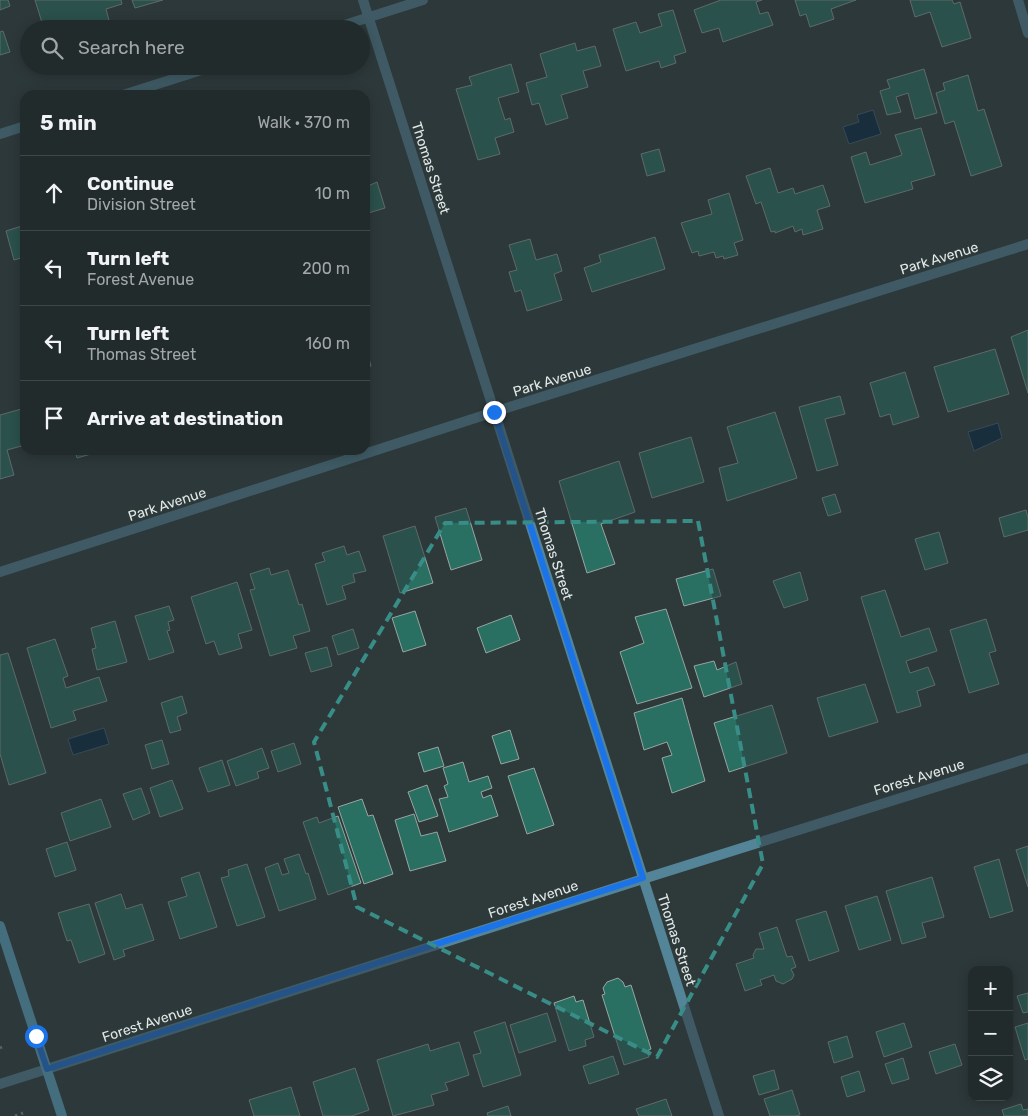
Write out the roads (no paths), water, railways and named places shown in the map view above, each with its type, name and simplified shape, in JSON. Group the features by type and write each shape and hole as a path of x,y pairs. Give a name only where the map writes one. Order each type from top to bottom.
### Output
{"street":[{"name":"Thomas Street","path":"363,0 369,20"},
{"path":"359,20 423,0"},
{"path":"1018,0 1028,33"},
{"name":"Thomas Street","path":"370,23 719,1116"},
{"path":"139,90 186,75"},
{"path":"0,134 20,128"},
{"name":"Park Avenue","path":"370,452 1028,244"},
{"name":"Park Avenue","path":"0,572 361,455"},
{"name":"Forest Avenue","path":"0,1084 643,878 1028,758"},
{"path":"0,926 62,1116"}],"water":[{"path":"873,110 881,134 849,144 843,127 859,122 857,115"},
{"path":"998,423 1002,438 974,451 968,432"},
{"path":"104,728 109,744 73,755 68,739"}]}
